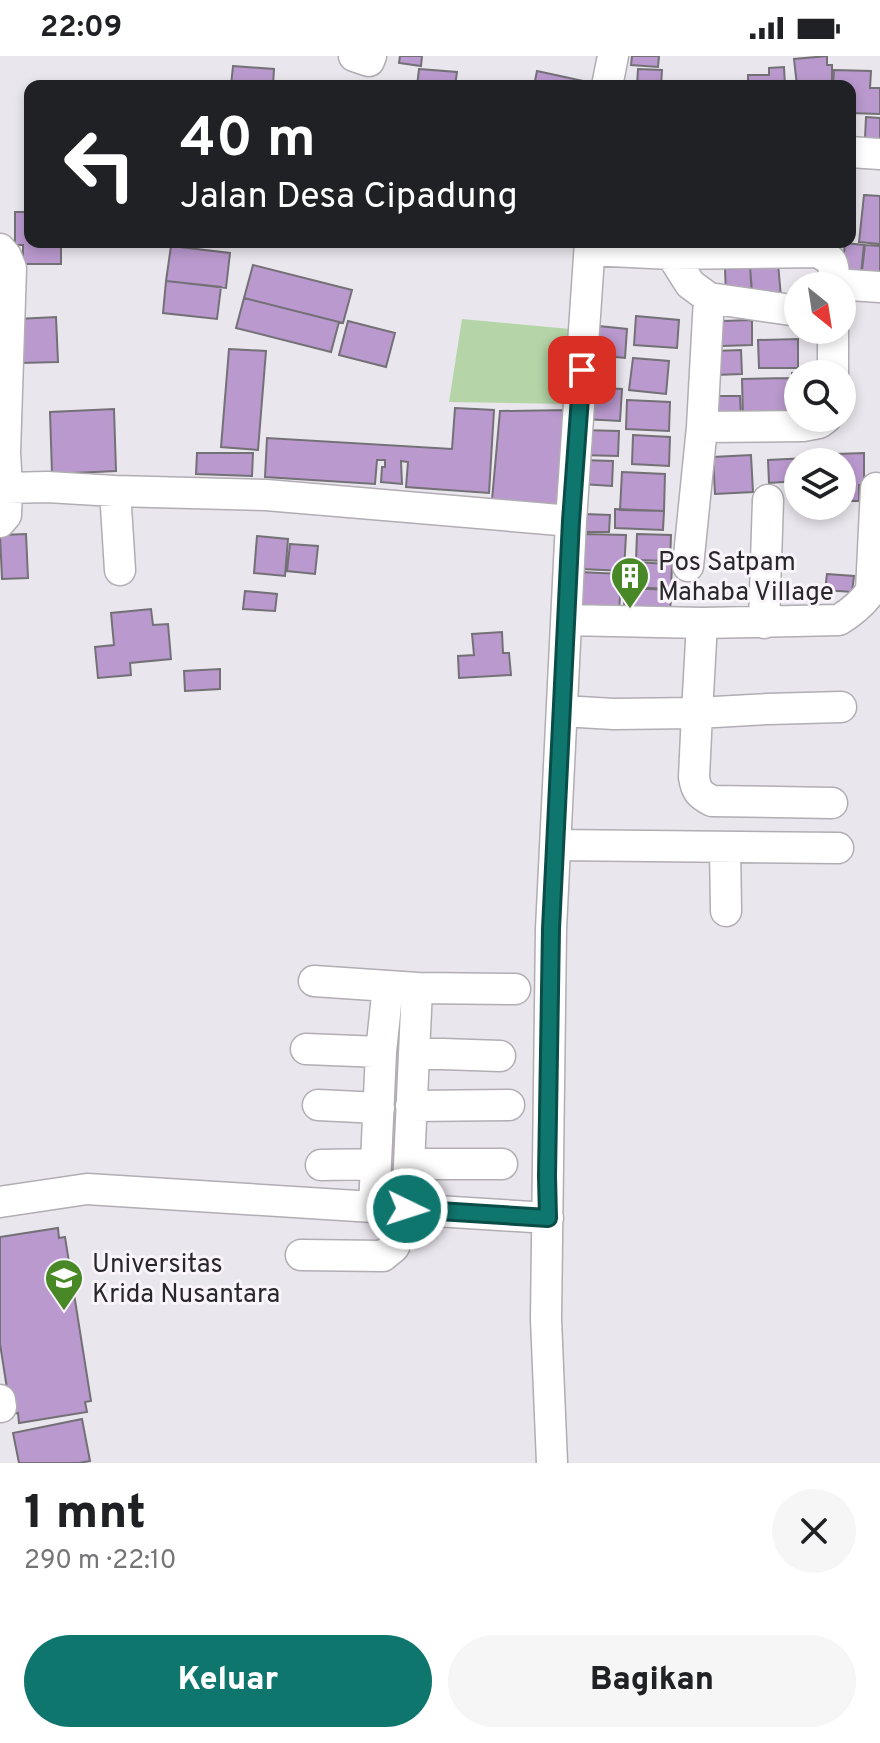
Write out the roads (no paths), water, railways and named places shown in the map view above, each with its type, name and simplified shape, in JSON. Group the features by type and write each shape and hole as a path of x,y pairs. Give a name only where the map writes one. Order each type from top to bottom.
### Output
{"street":[{"path":"608,80 613,56"},
{"path":"856,152 880,154"},
{"path":"552,1463 546,1319 551,929 571,521 590,248"},
{"path":"610,248 671,254 816,252 829,257 833,272"},
{"path":"0,249 11,268 6,515 0,522"},
{"path":"671,254 690,284 709,298 784,309"},
{"path":"856,286 880,287"},
{"path":"688,566 702,427 709,298"},
{"path":"702,427 784,426"},
{"path":"7,488 266,495 571,521"},
{"path":"567,620 702,623 839,620 863,603 871,591 876,488"},
{"path":"115,491 120,570"},
{"path":"764,623 768,500"},
{"path":"702,623 694,777 700,794 712,801 832,803"},
{"path":"562,711 697,713 841,707"},
{"path":"556,845 838,848"},
{"path":"725,847 726,911"},
{"path":"314,981 402,987 515,989"},
{"path":"374,1207 381,1052 402,987"},
{"path":"301,1255 383,1256 394,1247 407,1209 414,1053 402,987"},
{"path":"306,1049 381,1052"},
{"path":"414,1053 500,1056"},
{"path":"318,1105 379,1108"},
{"path":"411,1106 509,1105"},
{"path":"321,1165 376,1164"},
{"path":"409,1164 502,1164"},
{"path":"0,1202 87,1189 548,1218"}],"place":[{"name":"Pos Satpam Mahaba Village","path":"630,610"},
{"name":"Universitas Krida Nusantara","path":"64,1312"}]}
